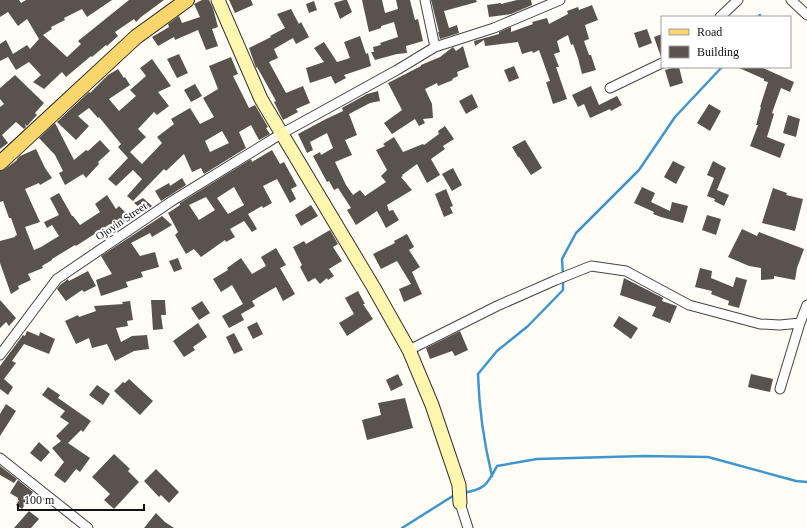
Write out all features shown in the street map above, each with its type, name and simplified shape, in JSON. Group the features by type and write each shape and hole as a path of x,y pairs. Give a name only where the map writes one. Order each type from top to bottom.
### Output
{"main road":[{"path":"1,159 136,37 187,0"}],"street":[{"path":"218,0 261,99 374,288 409,350 432,404 459,485 460,503 468,528"},
{"path":"425,0 435,47"},
{"name":"Ojoyin Street","path":"0,355 57,279 172,201 281,134 397,70 435,47 494,28 560,0"},
{"path":"721,16 738,0"},
{"path":"791,0 807,15"},
{"path":"610,88 661,63"},
{"path":"409,350 497,306 591,266 626,271 689,305 760,324 780,325 800,323"},
{"path":"780,389 807,305"},
{"path":"0,458 88,528"}],"building":[{"path":"0,0 19,0 21,3 26,0 112,0 87,17 82,9 64,18 65,20 51,27 52,29 43,35 67,57 81,44 78,41 129,0 164,0 136,22 134,19 115,32 118,36 107,46 106,45 92,57 91,56 66,77 62,72 44,89 33,82 41,75 29,62 16,70 8,57 0,61 0,44 6,40 13,54 27,45 30,49 39,39 27,19 18,26 8,12 0,17"},
{"path":"202,0 209,0 213,8 218,27 212,29 218,46 206,50 198,30 175,40 174,37 158,46 152,37 169,27 168,24 179,16 182,23 200,17 194,4"},
{"path":"229,0 251,0 253,5 235,13"},
{"path":"347,0 352,12 340,19 334,3"},
{"path":"362,0 382,0 385,13 398,9 396,0 410,0 415,20 418,19 423,41 406,46 407,53 375,60 371,52 374,52 373,47 398,37 394,22 369,32"},
{"path":"431,0 476,0 477,2 444,11 449,28 457,25 459,33 440,39"},
{"path":"517,0 531,0 532,5 511,14 489,17 487,5 501,4"},
{"path":"314,1 317,10 309,13 306,4"},
{"path":"592,5 598,20 585,25 589,39 584,41 596,70 582,74 573,44 571,45 568,35 557,41 560,52 554,54 559,67 556,67 567,99 553,104 546,82 550,81 539,50 533,53 532,51 522,54 518,42 485,46 484,40 475,46 474,41 499,34 499,32 511,27 511,32 533,24 532,22 547,18 549,24 568,14 567,11 578,7 579,10"},
{"path":"291,9 299,24 301,22 309,37 296,44 293,38 274,49 278,58 269,62 286,93 303,86 310,103 296,109 298,112 283,120 274,102 276,101 257,67 256,68 249,48 285,28 277,14"},
{"path":"647,29 652,43 639,48 634,33"},
{"path":"661,34 661,57 654,37"},
{"path":"360,36 366,54 368,53 371,66 344,75 346,78 335,84 331,76 310,83 306,68 324,62 314,48 324,42 337,62 350,58 344,42"},
{"path":"463,46 469,67 457,72 458,76 452,79 453,80 438,86 437,83 425,89 432,104 433,118 423,119 425,123 419,126 415,119 392,134 384,123 402,110 388,83 421,65 440,57 453,47 456,51"},
{"path":"179,54 188,73 177,78 167,59"},
{"path":"231,57 238,74 233,76 249,108 255,105 268,127 266,128 270,134 259,140 251,125 239,132 246,148 204,174 201,168 192,172 184,154 166,171 164,169 133,201 127,196 142,179 133,170 116,186 108,179 128,158 118,147 121,144 99,117 98,118 89,108 78,116 89,126 76,140 57,122 108,75 118,69 130,85 109,99 119,111 136,96 130,90 146,76 140,68 152,59 171,86 158,92 169,106 157,115 154,112 138,129 146,137 130,152 142,164 162,143 157,137 174,124 171,119 190,108 200,124 214,117 203,98 218,89 209,66","holes":["222,131 229,143 210,152 205,141"]},
{"path":"514,66 519,78 509,82 504,70"},
{"path":"679,68 683,83 670,87 665,70"},
{"path":"739,68 763,68 794,82 790,92 781,88 772,113 774,114 767,137 785,144 780,158 750,146 758,125 756,125 760,107 768,82 764,81 764,79"},
{"path":"15,75 44,103 35,113 37,115 27,126 25,124 26,127 24,129 16,122 2,135 8,143 0,149 0,107 4,104 0,99 0,88"},
{"path":"195,84 202,96 191,102 184,90"},
{"path":"591,86 599,105 617,96 622,105 611,111 610,109 590,118 584,104 578,107 572,95"},
{"path":"378,91 380,101 370,103 349,114 357,135 345,140 352,155 335,162 346,185 353,195 360,190 365,196 386,182 381,176 387,170 376,150 385,146 383,144 394,137 403,152 423,144 424,145 439,134 438,131 445,126 454,139 443,146 445,149 431,159 440,175 427,183 417,164 402,175 403,176 401,177 412,190 387,205 389,211 393,210 399,220 386,228 377,211 356,225 347,210 351,208 338,188 334,190 329,181 327,182 313,156 320,152 321,155 333,148 327,133 310,142 313,150 307,153 298,134 343,111 342,108 367,94"},
{"path":"472,94 478,107 466,114 459,101"},
{"path":"709,104 721,111 710,131 697,123"},
{"path":"788,115 800,119 796,137 783,133"},
{"path":"55,123 74,160 86,150 88,151 100,140 110,151 98,162 99,164 86,178 83,174 65,185 59,173 63,171 55,155 39,138"},
{"path":"525,140 542,168 531,175 512,147"},
{"path":"36,149 45,168 52,178 40,185 39,183 25,189 40,222 25,227 34,250 59,236 52,225 47,228 44,222 59,215 50,198 59,193 72,216 80,225 100,212 95,204 107,195 116,209 119,206 131,218 117,231 110,224 76,246 75,245 52,259 42,266 43,268 28,274 31,280 18,286 19,289 11,294 0,263 0,241 15,237 17,235 3,201 0,202 0,171 17,160 20,156"},
{"path":"272,150 280,164 284,162 297,186 291,189 296,199 290,203 277,179 263,186 272,203 263,208 262,206 248,214 257,229 252,232 244,221 230,229 235,237 226,242 225,240 201,257 194,249 186,254 175,235 178,232 168,213 180,205 180,203 251,159 252,162","holes":["234,187 244,205 228,214 217,198","206,197 215,210 199,220 189,205"]},
{"path":"673,161 685,167 676,184 664,177"},
{"path":"713,161 726,168 717,190 729,195 724,206 714,201 715,199 707,196 714,178 707,175"},
{"path":"453,168 462,185 452,191 442,174"},
{"path":"182,178 186,185 161,201 155,191 169,183 170,186"},
{"path":"642,187 655,193 651,202 670,211 672,202 688,206 683,223 653,214 654,212 634,203"},
{"path":"773,188 787,193 786,195 803,199 795,231 762,223"},
{"path":"446,189 453,206 450,207 453,213 444,217 435,194"},
{"path":"143,198 152,206 145,212 134,203"},
{"path":"311,205 318,216 301,226 295,215"},
{"path":"707,215 721,219 716,235 702,230"},
{"path":"162,216 172,225 152,237 150,233 131,243 140,256 155,252 159,267 141,272 143,277 126,282 128,287 101,296 96,280 112,274 101,256"},
{"path":"742,229 757,236 759,232 804,249 797,268 795,280 774,276 774,279 761,280 761,268 749,266 728,257"},
{"path":"330,230 338,244 333,247 342,261 329,269 334,276 328,280 327,278 320,284 315,278 308,282 300,267 302,265 293,247 304,241 306,244"},
{"path":"407,234 414,247 409,250 420,267 412,272 422,294 404,302 399,289 411,284 397,261 381,269 373,254 395,243 394,241"},
{"path":"276,248 286,265 280,268 295,294 283,301 276,287 252,301 255,306 241,314 244,320 229,328 222,316 243,304 232,285 221,292 213,279 228,270 227,268 241,258 252,274 266,266 261,257"},
{"path":"178,258 182,269 174,272 169,261"},
{"path":"700,268 712,271 711,278 733,287 736,277 747,280 739,308 728,305 729,301 711,294 712,291 695,287"},
{"path":"88,271 96,286 84,292 82,290 66,301 57,289 68,279 69,281"},
{"path":"624,278 663,298 662,301 677,306 670,323 652,316 656,307 620,295"},
{"path":"358,291 365,304 363,304 373,319 347,336 339,323 354,314 345,298"},
{"path":"0,300 16,318 9,326 6,322 0,328"},
{"path":"151,300 165,300 166,315 161,315 163,329 153,330"},
{"path":"130,301 133,320 127,321 128,326 116,328 121,342 132,336 147,335 149,349 134,351 115,361 107,344 92,348 89,338 76,344 65,321 78,315 79,317 96,311 94,306 123,304 122,302"},
{"path":"202,301 210,313 199,320 191,308"},
{"path":"619,316 638,328 631,339 613,326"},
{"path":"257,322 263,334 253,339 247,327"},
{"path":"198,323 207,337 193,347 195,350 184,357 173,341"},
{"path":"27,331 39,336 40,332 55,339 49,354 24,344 12,361 16,363 4,379 13,387 8,395 0,389 0,366 23,335 25,336"},
{"path":"460,331 468,350 455,356 452,351 430,359 426,348"},
{"path":"234,333 243,350 234,354 226,337"},
{"path":"398,374 403,385 391,391 386,380"},
{"path":"751,374 773,379 770,392 748,387"},
{"path":"129,379 153,401 140,415 114,391 123,382 125,383"},
{"path":"97,385 110,394 103,405 89,395"},
{"path":"48,387 60,395 58,398 91,421 83,432 81,430 68,443 90,458 80,472 76,469 65,483 54,475 64,462 52,448 61,441 56,436 69,423 60,417 65,411 42,395"},
{"path":"405,398 413,428 367,440 362,420 381,415 378,403"},
{"path":"6,404 16,411 0,436 0,414"},
{"path":"39,442 50,452 41,462 30,453"},
{"path":"114,454 130,469 128,471 139,482 114,509 104,500 110,494 92,477"},
{"path":"0,466 17,479 14,483 0,475"},
{"path":"156,469 179,492 169,503 161,495 159,497 144,481"},
{"path":"18,480 33,492 22,509 16,505 19,500 18,498 10,493"},
{"path":"29,511 39,519 31,528 14,528"},
{"path":"156,513 165,522 174,528 144,528"}],"waterway":[{"path":"563,276 562,259 576,233 639,170 675,117 721,68"},
{"path":"492,476 482,425 478,374 497,351 528,326 563,290 563,281"},
{"path":"463,493 481,488 491,478 497,466 537,459 645,456 708,457 796,481 807,482"},
{"path":"402,528 456,494"}]}
